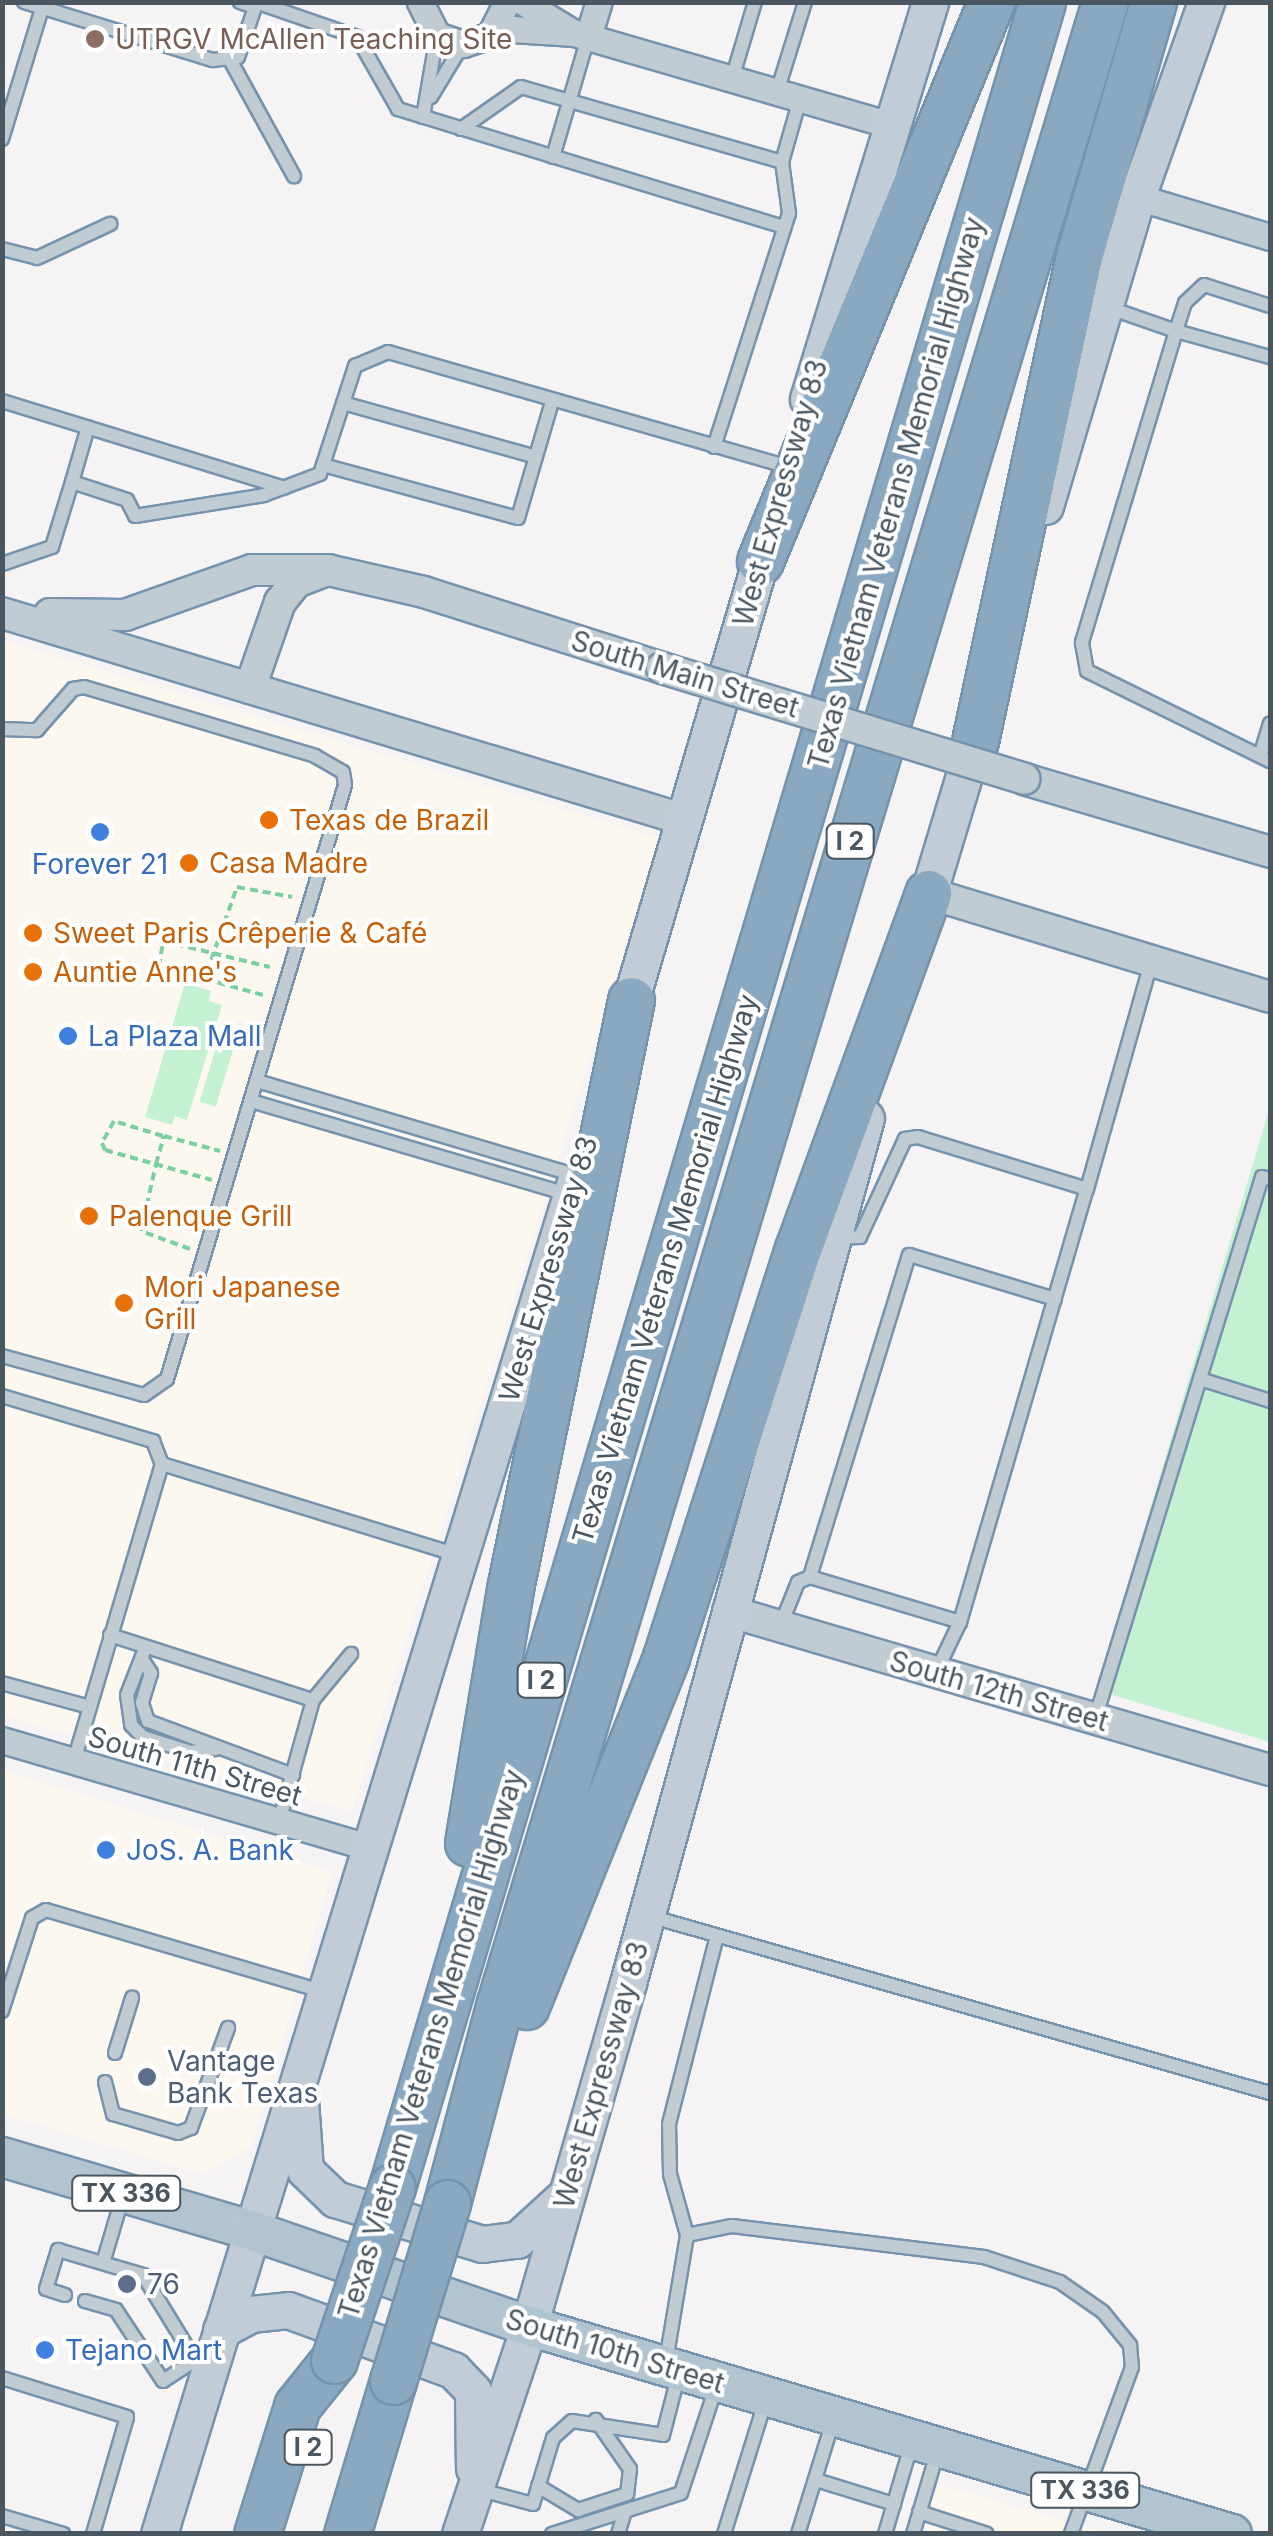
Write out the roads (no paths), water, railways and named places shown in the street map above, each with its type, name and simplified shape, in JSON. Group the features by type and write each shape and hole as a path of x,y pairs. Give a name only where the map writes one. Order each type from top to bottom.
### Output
{"highway":[{"path":"760,561 991,2"},
{"name":"Texas Vietnam Veterans Memorial Highway","path":"281,2534 392,2188 1042,2"},
{"name":"Texas Vietnam Veterans Memorial Highway","path":"346,2534 448,2203 500,2003 1105,2"},
{"path":"975,741 1080,253 1153,2"},
{"path":"448,2203 666,1657 798,1249 928,894"},
{"path":"438,2023 510,1584 631,1000"},
{"path":"256,2534 297,2406 334,2360"}],"main road":[{"name":"West Expressway 83","path":"159,2534 203,2362 222,2330 305,2049 371,1848 631,1000 888,124 930,2"},
{"name":"West Expressway 83","path":"460,2534 529,2326 567,2193 928,894 1137,197 1206,2"},
{"path":"305,2049 298,2124 305,2170 335,2199 482,2244 517,2240 567,2193"},
{"name":"South 10th Street","path":"2,2157 250,2230 529,2326 1232,2534"},
{"path":"222,2330 251,2314 288,2310 452,2370 473,2390 475,2488"}],"street":[{"path":"496,28 507,2"},
{"path":"523,2 581,36"},
{"path":"581,36 598,2"},
{"path":"419,3 437,35 464,44 496,28 581,36 888,124"},
{"path":"1137,197 1270,237"},
{"name":"South Main Street","path":"2,611 125,615 252,570 328,570 424,592 1270,852"},
{"path":"250,688 280,602 296,582 328,570"},
{"name":"South Main Street","path":"2,611 682,819"},
{"path":"928,894 1270,997"},
{"name":"South 12th Street","path":"728,1611 1270,1770"},
{"name":"South 11th Street","path":"2,1740 371,1848"}],"lane":[{"path":"24,2 213,60 238,57 256,5"},
{"path":"240,2 357,37 398,110 784,228"},
{"path":"732,79 756,2"},
{"path":"714,447 789,213 782,162 804,2"},
{"path":"2,139 43,5"},
{"path":"424,117 437,35"},
{"path":"553,157 570,100 581,36"},
{"path":"429,99 464,44"},
{"path":"228,58 294,176"},
{"path":"460,128 522,87 782,162"},
{"path":"2,249 37,258 110,224"},
{"path":"1270,306 1204,285 1185,302 1082,643 1088,671 1266,759 1270,723"},
{"path":"1105,306 1270,357"},
{"path":"72,482 127,500 135,516 284,488 320,474 355,366 388,352 788,468"},
{"path":"2,401 284,488"},
{"path":"343,402 536,457"},
{"path":"323,465 518,518 552,402"},
{"path":"2,564 52,547 88,427"},
{"path":"2,728 38,730 73,689 84,687 332,763 345,785 205,1253 158,1391 128,1392 2,1356"},
{"path":"936,1672 960,1622 1151,961"},
{"path":"257,1081 574,1186"},
{"path":"250,1101 574,1186"},
{"path":"833,1237 860,1236 905,1139 918,1137 1087,1189"},
{"path":"1094,1719 1262,1177 1270,1179"},
{"path":"810,1577 910,1254 1054,1300"},
{"path":"1200,1379 1270,1401"},
{"path":"2,1396 152,1441 162,1464 74,1762"},
{"path":"162,1464 460,1556"},
{"path":"780,1626 798,1582 810,1577 960,1622"},
{"path":"110,1635 144,1653 314,1700"},
{"path":"144,1653 127,1695 131,1725 144,1736 192,1752 216,1749 293,1775"},
{"path":"279,1822 314,1700 351,1654"},
{"path":"2,1683 90,1707"},
{"path":"2,2011 32,1918 46,1910 324,1992"},
{"path":"646,1915 1270,2093"},
{"path":"475,2488 533,2504 561,2428 596,2420 663,2436 688,2235 670,2174 669,2124 717,1936"},
{"path":"115,2052 132,1998"},
{"path":"105,2082 114,2114 178,2133 191,2128 228,2028"},
{"path":"94,2262 124,2192"},
{"path":"688,2235 732,2226 984,2257 1060,2282 1103,2312 1130,2345 1132,2367 1071,2534"},
{"path":"65,2296 46,2289 58,2250 118,2270 144,2285 163,2315 203,2362 162,2381 132,2329 109,2302 84,2301"},
{"path":"2,2378 127,2417 93,2534"},
{"path":"552,2534 681,2493 718,2382"},
{"path":"724,2534 766,2396"},
{"path":"798,2534 834,2416"},
{"path":"538,2486 578,2510 627,2494 630,2469 596,2420"},
{"path":"885,2534 894,2504 926,2443"},
{"path":"913,2534 926,2443"},
{"path":"816,2480 894,2504"},
{"path":"618,2534 624,2511"},
{"path":"919,2512 987,2534"},
{"path":"2,2516 62,2534"}],"place":[{"name":"UTRGV McAllen Teaching Site","path":"95,39"},
{"name":"Texas de Brazil","path":"269,820"},
{"name":"Forever 21","path":"100,832"},
{"name":"Casa Madre","path":"189,863"},
{"name":"Sweet Paris Crêperie & Café","path":"33,933"},
{"name":"Auntie Anne's","path":"33,972"},
{"name":"La Plaza Mall","path":"68,1036"},
{"name":"Palenque Grill","path":"89,1216"},
{"name":"Mori Japanese Grill","path":"124,1303"},
{"name":"JoS. A. Bank","path":"106,1850"},
{"name":"Vantage Bank Texas","path":"147,2077"},
{"name":"76","path":"127,2284"},
{"name":"Tejano Mart","path":"45,2350"}]}
